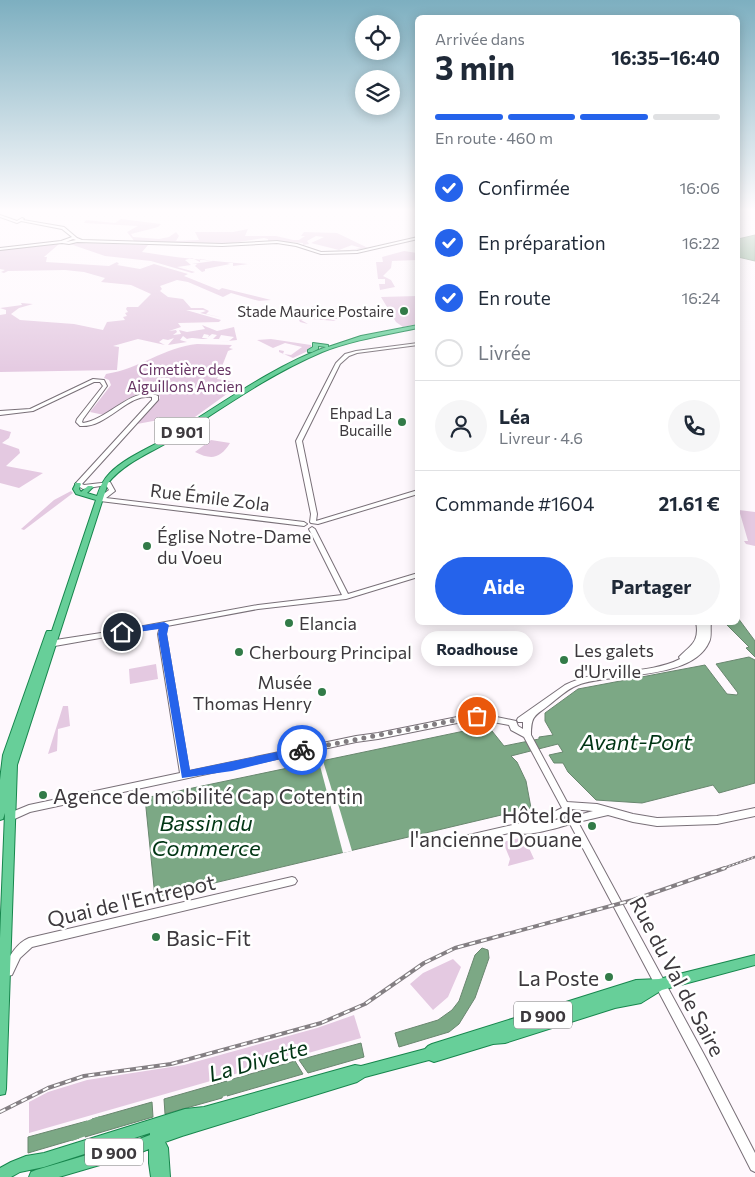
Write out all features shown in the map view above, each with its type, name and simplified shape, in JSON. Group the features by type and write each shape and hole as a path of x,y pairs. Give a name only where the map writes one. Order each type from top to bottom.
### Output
{"main road":[{"name":"D 901","path":"2,818 13,761 49,644 107,474 123,460 189,424 260,380 326,346 369,334 415,326"},
{"name":"D 901","path":"296,361 350,341 415,327"},
{"path":"346,597 314,524 314,514 299,441 339,361 356,352 415,344"},
{"path":"0,414 32,410 94,380 102,381 105,386 80,420 82,425 95,423 140,396 149,394 155,396 154,400 78,484 76,489 82,495 98,499"},
{"name":"D 901","path":"103,484 116,470 260,380"},
{"path":"78,484 80,487 90,487 108,483 112,487 110,498"},
{"path":"82,495 90,487"},
{"name":"Rue Émile Zola","path":"98,499 110,498 314,524 415,493"},
{"path":"49,644 280,603 346,597 415,576"},
{"path":"164,625 162,634 185,775"},
{"path":"636,672 675,661 690,652 699,640 699,625"},
{"path":"0,1090 4,986 2,957 10,834 2,818 29,809 171,778 477,716 524,727 574,684 673,665 694,655 704,645 708,625"},
{"name":"Rue du Val de Saire","path":"524,727 755,1166"},
{"path":"171,778 176,774 182,762"},
{"path":"568,811 607,812"},
{"path":"447,844 494,832 535,829 568,811 607,812 642,820 662,822 722,819 755,812"},
{"name":"Quai de l'Entrepot","path":"4,986 8,979 10,964 21,949 29,943 292,881"},
{"name":"D 900","path":"36,1177 157,1142 182,1129 356,1076 361,1072 429,1054 434,1056 493,1038 505,1037 551,1021 641,997 660,985 755,960"},
{"name":"D 900","path":"0,1177 16,1165 44,1160 185,1116 204,1114 355,1071 361,1072"},
{"path":"157,1124 157,1142 154,1151 158,1177"},
{"path":"157,1142 161,1148 162,1177"}],"green space":[{"path":"0,266 122,266 140,269 149,266 161,266 188,274 184,276 219,290 222,288 271,300 259,301 231,293 223,297 188,282 177,280 160,286 162,289 160,291 168,297 183,299 191,308 203,308 209,311 206,314 224,318 200,313 206,311 203,310 186,310 221,320 219,322 178,323 181,327 169,331 176,330 177,332 173,335 181,334 179,330 187,332 205,329 202,325 217,331 234,327 237,340 229,341 234,337 221,335 219,339 213,339 217,335 212,334 208,337 209,335 204,334 202,338 208,338 202,339 187,339 183,336 180,340 187,342 168,345 174,338 163,339 159,342 165,345 138,339 113,346 119,347 117,370 0,372 0,315 6,314 6,310 0,308 22,305 21,303 33,304 19,308 11,314 20,320 74,324 103,330 107,322 125,320 123,317 127,316 125,313 128,312 127,307 138,307 151,294 131,285 101,282 105,278 84,272 65,270 8,271 4,273 1,272 5,270 0,269"},
{"path":"168,266 185,266 177,267 195,272 192,273"},
{"path":"195,266 220,266 205,269 202,272"},
{"path":"376,266 391,266 383,276 391,280 395,287 380,290 379,284 385,284 385,279 378,279"},
{"name":"Stade Maurice Postaire","path":"415,296 415,324 403,327 396,322 381,297"},
{"path":"312,306 328,311 334,308 332,311 334,312 328,317 336,318 338,317 337,315 342,316 340,319 331,319 336,321 311,319 309,316 301,320 308,324 300,322 299,320"},
{"path":"271,339 311,345 312,349 293,358 284,354 291,355 302,347 285,343 273,348 257,340"},
{"name":"Cimetière des Aiguillons Ancien","path":"197,344 232,345 229,348 233,349 228,351 217,379 242,383 188,422 164,419 137,424 160,398 159,395 152,393 144,393 130,398 104,415 90,412 111,385 109,380 104,378 106,374 130,368 174,349"},
{"path":"0,429 11,432 9,438 2,443 19,449 20,453 6,466 43,473 19,488 0,483"},
{"path":"211,440 230,443 219,455 210,457 195,452"},
{"path":"71,491 73,493 24,530 21,529 54,500"},
{"path":"740,510 755,512 755,546 746,544 744,541 748,541"},
{"path":"156,664 158,679 130,684 129,669"},
{"path":"63,706 68,706 70,726 58,729 57,751 48,754"},
{"path":"524,837 534,859 508,866 510,859 503,842"},
{"path":"453,959 461,967 448,997 433,1010 410,984 423,973"},
{"path":"354,1015 361,1038 29,1133 29,1102 48,1092 87,1080 184,1065 317,1028"}],"water":[{"path":"740,621 755,641 755,657 746,648 749,647 727,625 740,625"},
{"path":"749,657 755,660 755,783 719,793 713,785 642,803 596,800 568,772 563,763 554,763 549,755 563,752 558,744 511,756 517,762 526,781 531,808 155,897 145,798 488,726 504,746 539,739 539,737 553,735 545,721 545,713 578,689 705,665 727,694 737,695 738,693 716,664"},
{"path":"482,948 488,950 489,958 475,998 459,1024 449,1032 399,1047 395,1033 438,1020 452,1010 459,1001 475,955"},
{"path":"361,1043 364,1057 308,1073 299,1060"},
{"path":"295,1061 303,1074 227,1096 233,1079"},
{"path":"227,1081 222,1098 165,1114 164,1099"},
{"path":"152,1102 153,1117 85,1137 92,1119"},
{"path":"87,1121 79,1138 28,1153 28,1137"}],"pier":[{"path":"323,761 352,851 343,853 319,762"}],"waterway":[{"name":"La Divette","path":"213,1093 241,1084"},
{"name":"La Divette","path":"72,1133 100,1124"}],"railway":[{"path":"721,869 755,857"},
{"path":"0,1112 48,1088 84,1076 171,1064 321,1023 365,1004 424,963 455,948 633,900 725,868"}],"way so far":[{"path":"302,750 477,716"}],"place":[{"name":"Stade Maurice Postaire","path":"404,311"},
{"name":"Ehpad La Bucaille","path":"402,422"},
{"name":"Église Notre-Dame du Voeu","path":"147,546"},
{"name":"Elancia","path":"289,623"},
{"name":"Cherbourg Principal","path":"239,652"},
{"name":"Les galets d'Urville","path":"564,660"},
{"name":"Musée Thomas Henry","path":"322,692"},
{"name":"Roadhouse","path":"477,716"},
{"name":"Agence de mobilité Cap Cotentin","path":"43,795"},
{"name":"Hôtel de l'ancienne Douane","path":"592,826"},
{"name":"Basic-Fit","path":"156,937"},
{"name":"La Poste","path":"609,977"}],"route":[{"path":"122,632 164,625 162,634 185,775 215,771 302,750"}],"water label":[{"name":"Avant-Port","path":"636,741"},
{"name":"Bassin du Commerce","path":"206,834"}]}
